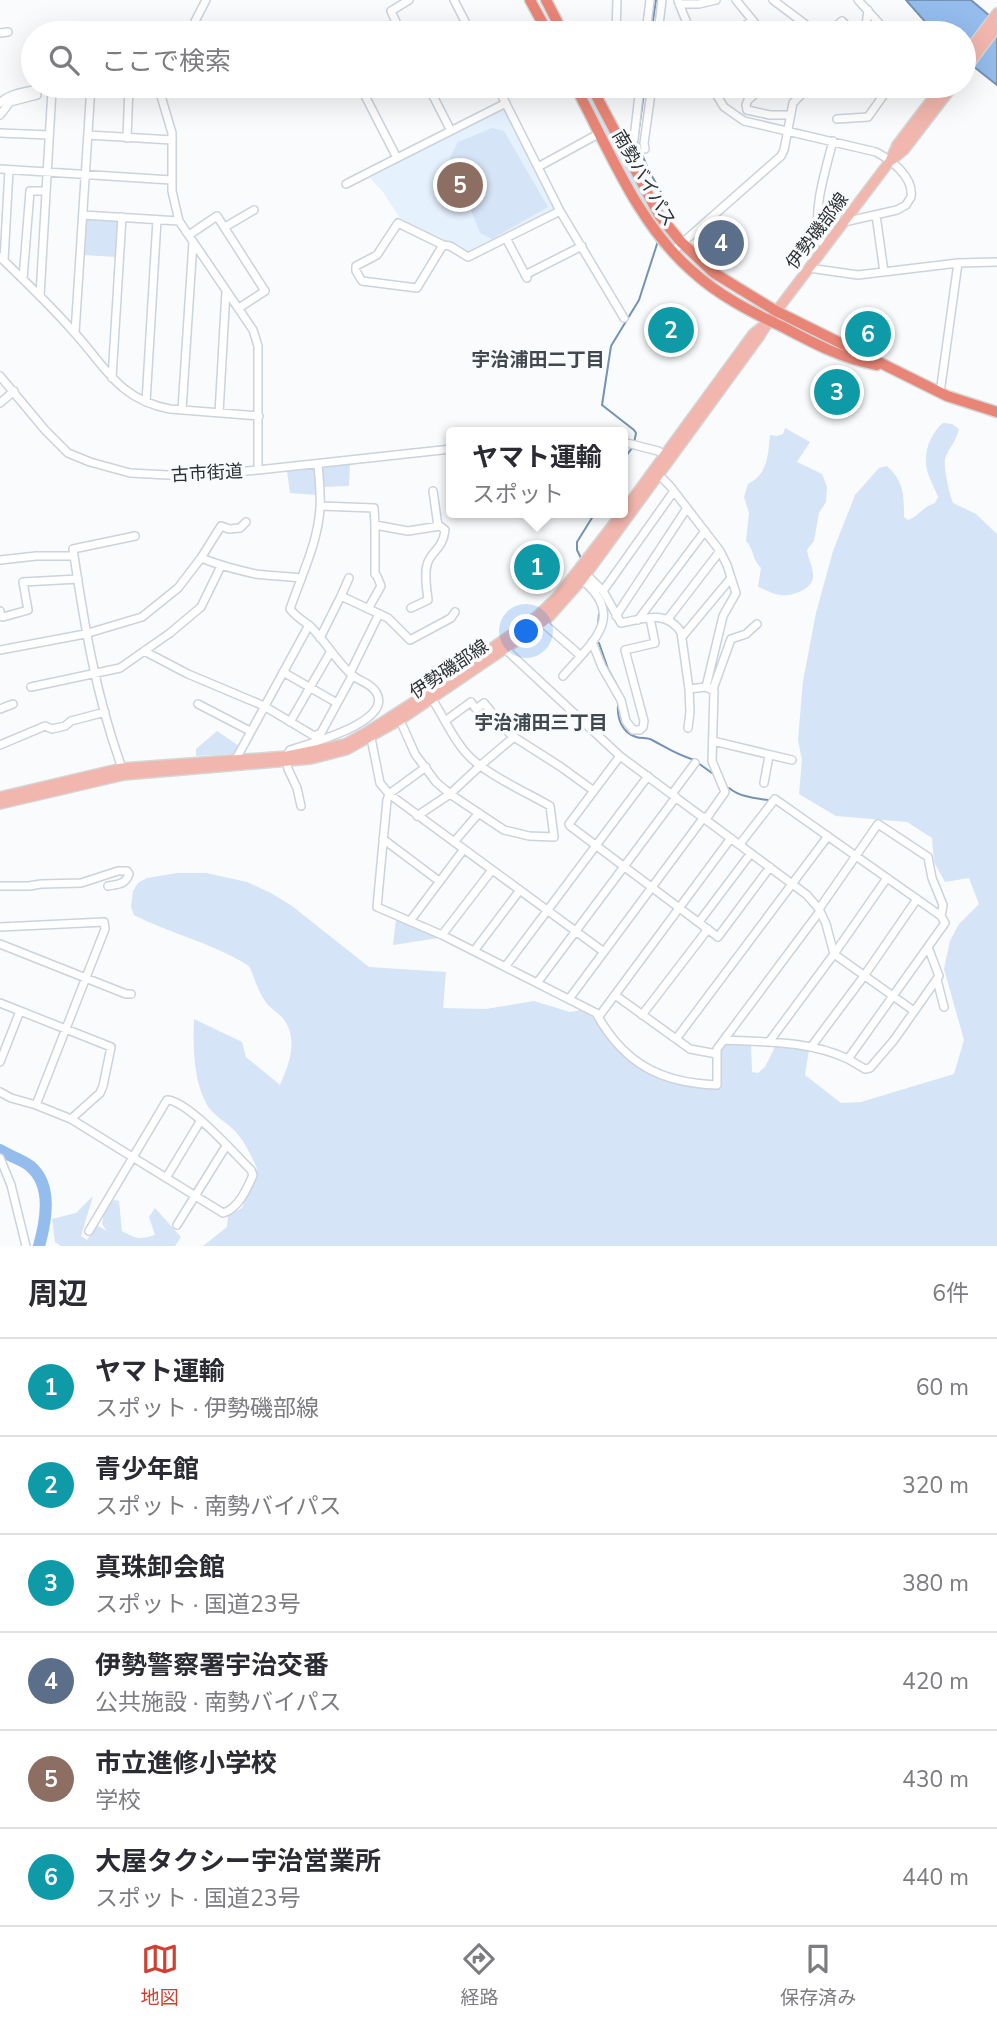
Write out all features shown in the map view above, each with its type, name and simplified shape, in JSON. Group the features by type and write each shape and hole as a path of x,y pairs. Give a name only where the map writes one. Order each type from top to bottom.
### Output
{"highway":[{"path":"530,0 541,21"},
{"path":"546,0 557,21"},
{"name":"南勢バイパス","path":"581,98 654,229 672,252 708,284 769,321 832,352 860,362 891,368"},
{"name":"南勢バイパス","path":"597,98 659,215 681,242 714,273 776,311 891,368"},
{"path":"891,368 940,393 997,412"}],"main road":[{"path":"976,41 997,13"},
{"path":"976,55 997,27"},
{"name":"伊勢磯部線","path":"628,505 668,457 890,161 904,150 941,98"},
{"name":"伊勢磯部線","path":"628,517 659,475 668,457"},
{"name":"伊勢磯部線","path":"0,804 124,775 330,755 346,750 432,699 503,646 558,596 617,518"},
{"name":"伊勢磯部線","path":"0,797 122,768 236,759 287,759 345,744 543,623 584,577 627,518"}],"street":[{"path":"195,21 206,0"},
{"path":"396,21 391,11 409,0"},
{"path":"454,0 465,21"},
{"path":"616,21 617,0"},
{"path":"647,21 650,0"},
{"path":"659,21 662,0"},
{"path":"686,21 678,2 699,4 716,0"},
{"path":"736,0 752,20"},
{"path":"773,0 801,21"},
{"path":"858,0 877,21"},
{"path":"866,21 868,10"},
{"path":"1,99 21,94"},
{"path":"0,115 10,102 24,98"},
{"path":"40,296 51,98"},
{"path":"75,333 91,98"},
{"path":"127,138 129,98"},
{"path":"162,98 172,140 172,180 179,221 239,308 253,330 258,345 258,470"},
{"path":"366,98 397,158"},
{"path":"434,98 451,131"},
{"path":"503,98 561,211 624,318"},
{"path":"622,145 634,139 639,98"},
{"path":"645,149 650,98"},
{"path":"717,98 734,115 754,124 876,152 890,161 910,183 911,197 903,208 844,222"},
{"path":"750,98 746,105 747,110 770,115 790,115"},
{"path":"672,252 777,160 784,150 790,115 797,98"},
{"path":"838,120 868,117 881,98"},
{"path":"346,184 506,103"},
{"path":"0,132 49,135"},
{"path":"538,167 600,133"},
{"path":"88,135 172,140"},
{"path":"826,246 819,240 817,218 833,141"},
{"path":"0,169 172,180"},
{"path":"9,170 2,259 75,333 112,378 128,392 157,406 259,416"},
{"path":"23,279 30,191 46,191"},
{"path":"225,226 254,210"},
{"path":"443,246 417,288 362,281 356,271 356,266 377,255 398,223 468,257 561,211"},
{"path":"83,215 179,221"},
{"path":"876,215 884,272"},
{"path":"182,410 191,238 217,216 265,291 239,308"},
{"path":"112,378 122,217"},
{"path":"146,402 158,220"},
{"path":"506,239 526,277 582,246"},
{"path":"809,268 849,275 958,263 997,262"},
{"path":"940,393 958,263"},
{"path":"219,413 226,290"},
{"name":"古市街道","path":"0,376 68,453 90,462 145,475 187,476 446,450"},
{"path":"0,403 13,391"},
{"path":"628,443 668,457"},
{"path":"301,806 297,788 288,769 290,750 327,739 360,723 376,709 379,702 375,690 351,675 309,625 290,609 312,549 321,506 318,464"},
{"path":"659,475 720,551 736,593 723,616 709,688"},
{"path":"433,491 438,526"},
{"path":"603,591 674,491"},
{"path":"321,506 374,508 376,575 381,586 368,609"},
{"path":"615,616 687,508"},
{"path":"0,650 85,634 142,617 178,587 222,526 229,529 240,528 246,522"},
{"path":"375,525 408,531 438,526 444,530 441,545 426,566 428,600 411,608"},
{"path":"638,620 705,531"},
{"path":"122,768 110,735 85,634 74,549 135,536"},
{"path":"667,620 720,551"},
{"path":"0,560 74,556"},
{"path":"201,558 221,566 258,574 300,579"},
{"path":"31,687 120,667 170,633 201,607 221,566"},
{"path":"584,577 603,591 621,623 657,616 678,627 682,637 689,689 688,728"},
{"path":"563,676 599,635 603,624 604,611 584,577"},
{"path":"320,638 349,578"},
{"path":"682,637 731,578"},
{"path":"0,611 0,616 3,617 28,610 23,582 78,579"},
{"path":"341,596 388,618 410,640 451,618 455,612"},
{"path":"144,651 188,674 264,706 314,736 321,733 337,703 379,614"},
{"path":"592,642 621,701 626,721 633,730 640,730 644,720 625,650 655,643 650,618"},
{"path":"543,623 580,656"},
{"path":"709,688 731,639 746,634 757,624"},
{"path":"236,759 309,625"},
{"path":"503,646 620,756 807,895 826,924 834,954 914,1011"},
{"path":"290,722 331,650"},
{"path":"283,672 337,703"},
{"path":"569,999 725,792 712,761 715,693 709,688 689,689"},
{"path":"400,720 415,754 436,782 450,794 504,830 529,836 554,837 550,806 467,755 432,699"},
{"path":"445,721 471,702 476,709 484,703 514,737 594,791"},
{"path":"0,709 13,704"},
{"path":"198,705 250,732"},
{"path":"0,746 45,726 52,729 65,726 71,721 105,712"},
{"path":"371,737 380,783 389,794 604,952"},
{"path":"418,816 450,794 514,737"},
{"path":"713,741 792,760"},
{"path":"620,756 569,824 718,937 770,867"},
{"path":"764,783 769,756"},
{"path":"537,983 625,866 695,763"},
{"path":"426,767 389,794 377,907 442,935 600,1015 731,838"},
{"path":"505,967 648,776"},
{"path":"740,844 775,799 941,916 945,923 848,1059"},
{"path":"454,842 479,813"},
{"path":"596,1013 617,1044 655,1074 695,1084 717,1085 717,1049 878,824 928,857 932,878 943,905 941,916"},
{"path":"676,1039 828,836"},
{"path":"383,839 439,881"},
{"path":"410,921 464,849"},
{"path":"699,922 751,853"},
{"path":"442,935 492,870"},
{"path":"0,886 81,883 127,871 127,879 122,884 108,886"},
{"path":"769,1042 887,878"},
{"path":"474,951 520,890"},
{"path":"811,1047 917,899"},
{"path":"0,927 104,922 105,929 36,1105"},
{"path":"642,1015 708,929"},
{"path":"0,944 131,994"},
{"path":"724,1040 811,1047 830,1051 865,1069 870,1068 894,1040 939,976 929,947"},
{"path":"937,979 944,1007"},
{"path":"615,995 690,1049 717,1054"},
{"path":"0,1003 111,1047 100,1093 71,1119"},
{"path":"0,1062 20,1011"},
{"path":"0,1092 71,1119 132,1158 223,1213 236,1206 253,1175 201,1121 175,1100 167,1100 132,1158 89,1231"},
{"path":"166,1178 201,1121"},
{"path":"177,1225 226,1146"},
{"path":"0,1158 11,1185 26,1246"}],"shaded area":[{"path":"588,98 591,98 648,207 667,236 632,185"},
{"path":"500,108 506,109 555,207 554,211 471,253 400,218 370,178"},
{"path":"492,128 504,131 548,207 492,239 480,233 450,158 458,142"},
{"path":"89,219 117,221 117,257 83,255 85,222"},
{"path":"943,423 952,424 959,429 946,455 945,463 953,503 976,514 997,534 997,1246 203,1246 227,1227 228,1216 242,1208 257,1168 239,1135 210,1109 202,1095 195,1063 194,1019 242,1042 246,1057 280,1085 289,1061 291,1037 285,1021 262,997 249,966 221,951 134,915 131,907 133,891 138,883 147,878 177,873 206,873 247,882 292,906 369,967 446,972 443,1008 486,1009 534,1001 570,1012 581,1010 595,1017 615,1047 647,1072 662,1079 695,1087 720,1088 720,1050 726,1043 751,1044 752,1072 758,1073 765,1067 776,1045 809,1050 805,1075 841,1103 861,1102 954,1074 964,1040 944,969 950,941 959,924 979,904 969,878 945,882 934,862 932,838 907,822 836,816 799,794 802,760 798,740 803,681 816,613 833,551 855,495 879,468 887,466 902,489 904,517 911,519 935,503 938,497 928,473 926,457 931,438"},
{"path":"785,428 810,442 797,462 822,474 827,487 826,502 819,513 814,541 807,550 813,578 800,592 784,595 758,587 761,568 746,541 749,513 744,497 748,484 760,475 763,469 770,435 783,434"},
{"path":"350,464 349,486 321,487 322,468"},
{"path":"315,469 316,495 290,493 287,471"},
{"path":"217,731 239,746 235,754 196,756 196,749"},
{"path":"396,919 439,938 393,945"},
{"path":"93,1196 81,1236 87,1240 96,1225 107,1231 102,1224 105,1207 114,1200 119,1201 122,1231 127,1234 138,1238 155,1235 149,1217 155,1208 181,1237 175,1246 61,1246 55,1242 52,1219 76,1213"}],"water":[{"path":"906,0 971,0 997,22 997,85 976,68 976,21 924,21"}],"waterway":[{"path":"653,21 656,0"},
{"path":"643,98 637,142 669,208 666,216"},
{"path":"634,443 634,430 602,405 611,346 639,300 658,241"},
{"path":"628,453 632,448"},
{"path":"581,558 577,542 592,518"},
{"path":"598,625 599,614"},
{"path":"599,643 608,669 621,693"},
{"path":"618,705 620,720 631,735 650,739 694,760"},
{"path":"698,763 712,773"},
{"path":"729,788 742,795 768,800"},
{"path":"0,1150 30,1166 42,1183 46,1204 39,1246"}],"place":[{"name":"市立進修小学校","path":"460,185"},
{"name":"伊勢警察署宇治交番","path":"721,243"},
{"name":"青少年館","path":"671,330"},
{"name":"大屋タクシー宇治営業所","path":"868,334"},
{"name":"真珠卸会館","path":"837,392"},
{"name":"ヤマト運輸","path":"537,567"}],"district":[{"name":"宇治浦田二丁目","path":"538,360"},
{"name":"宇治浦田三丁目","path":"541,723"}]}
